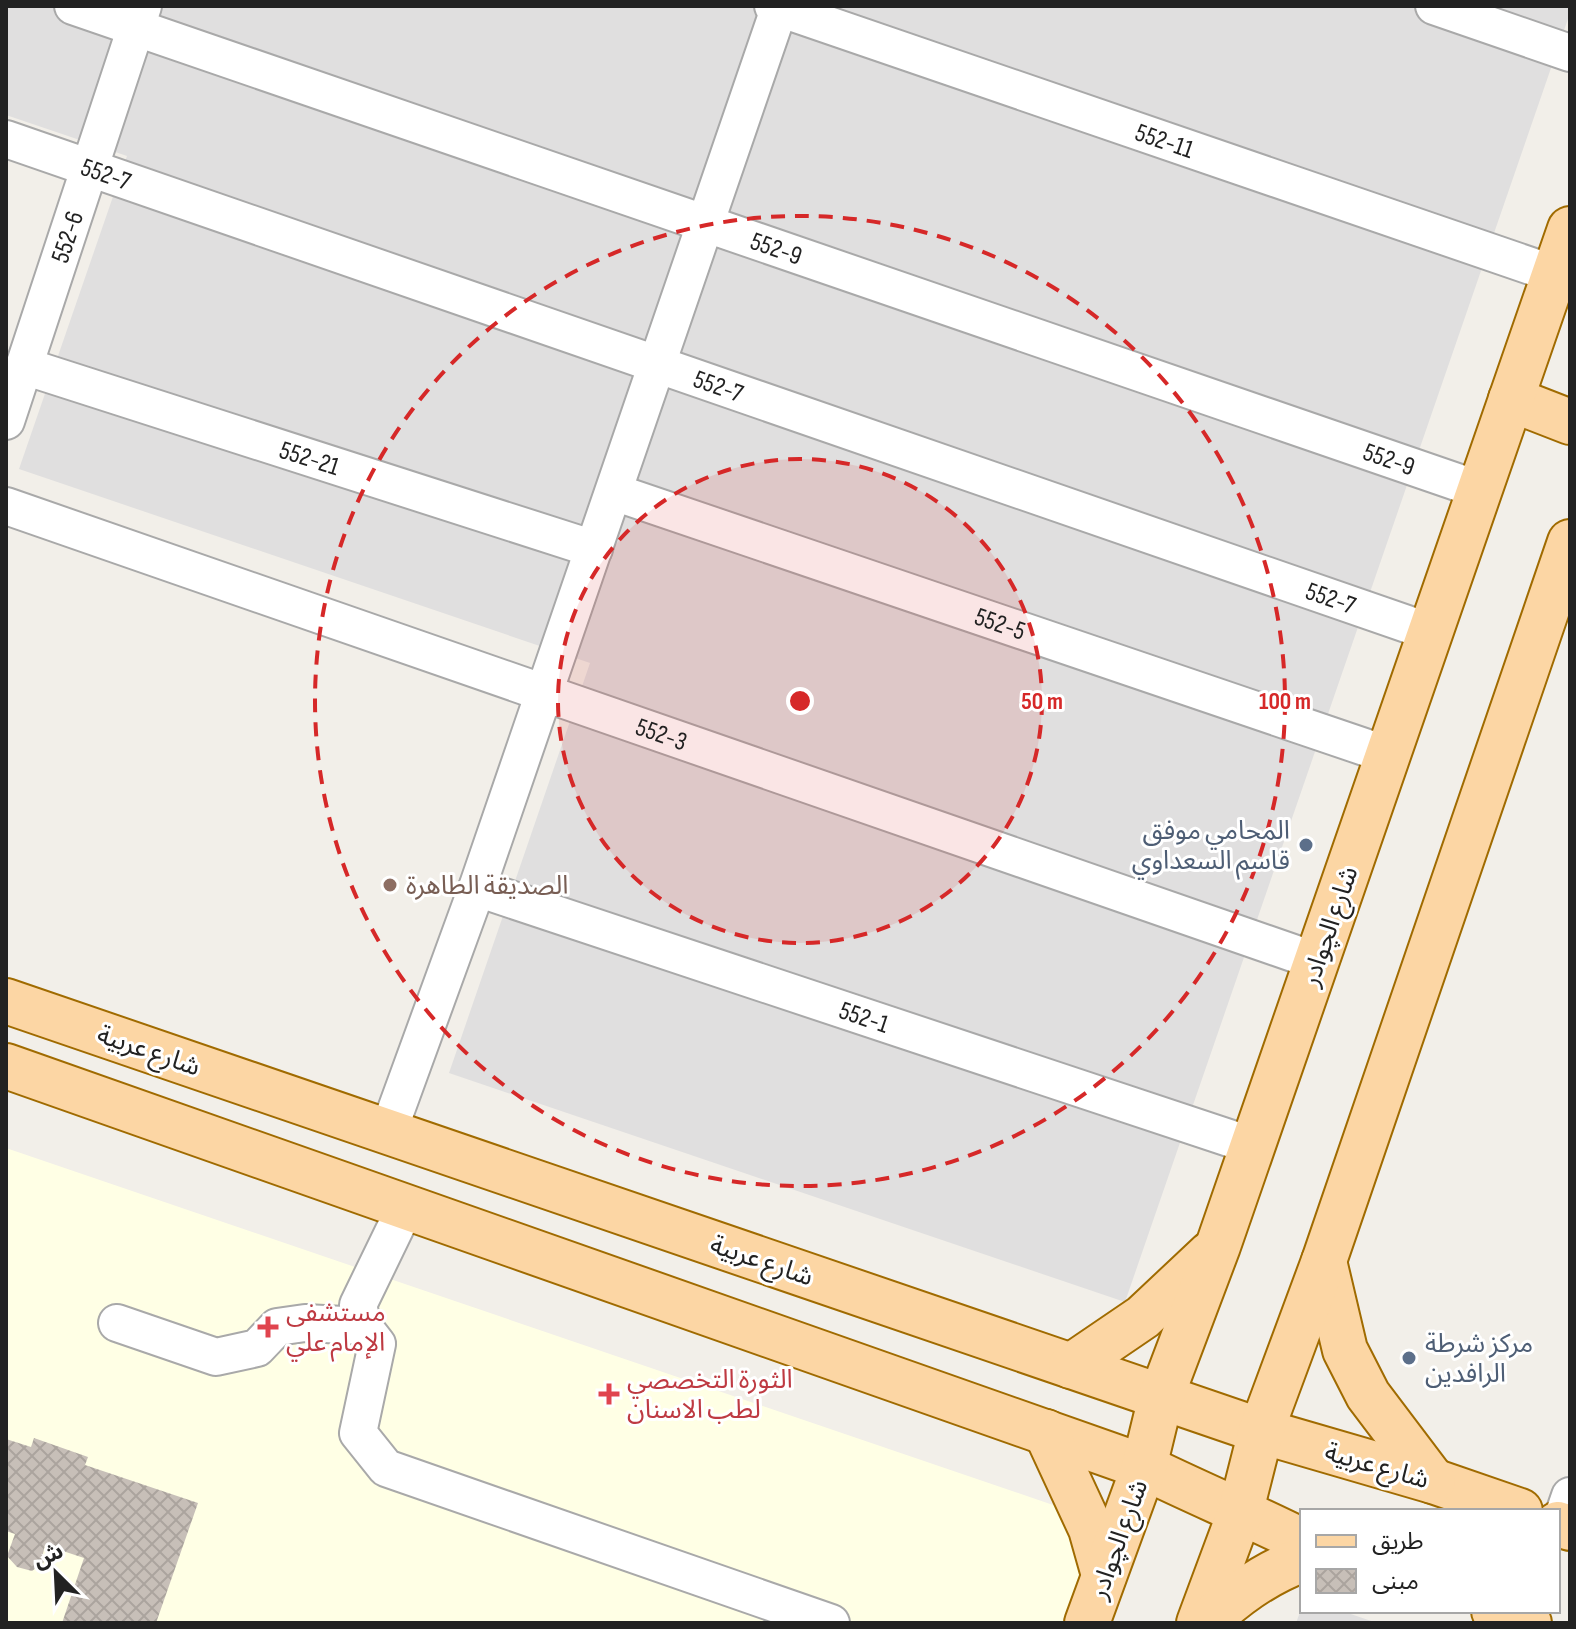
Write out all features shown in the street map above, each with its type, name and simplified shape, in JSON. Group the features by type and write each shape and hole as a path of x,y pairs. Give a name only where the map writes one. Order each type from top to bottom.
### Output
{"main road":[{"name":"شارع الچوادر","path":"1087,1623 1144,1467 1161,1397 1218,1246 1570,229"},
{"path":"1511,399 1570,422"},
{"path":"1199,1623 1241,1510 1261,1431 1324,1261 1570,542"},
{"name":"شارع عربية","path":"6,1001 1261,1431 1529,1509"},
{"path":"6,1066 1144,1467 1300,1540"},
{"path":"1071,1366 1143,1317 1218,1246"},
{"path":"1324,1261 1345,1350 1368,1395 1433,1481"},
{"path":"1046,1432 1091,1529 1104,1575"},
{"path":"1206,1623 1231,1599 1282,1567 1300,1561"},
{"path":"1500,1613 1529,1623"}],"street":[{"name":"552-9","path":"73,6 140,17 706,224 1480,490"},
{"path":"1434,6 1570,53"},
{"path":"388,1132 477,888 658,365 777,7"},
{"name":"552-11","path":"777,7 1554,274"},
{"name":"552-6","path":"6,421 140,17"},
{"name":"552-7","path":"6,139 1430,632"},
{"name":"552-21","path":"24,366 594,549"},
{"name":"552-5","path":"614,492 1388,755"},
{"name":"552-3","path":"6,506 1316,961"},
{"name":"552-1","path":"477,888 1253,1146"},
{"path":"406,1206 358,1305 363,1326 377,1344 358,1433 386,1468 831,1623"},
{"path":"117,1323 216,1357 257,1348 277,1327 305,1323 363,1326"}],"shaded area":[{"path":"6,6 1570,6 1125,1302 449,1073 590,663 19,469 127,156 6,115"},
{"name":"مستشفى الإمام علي","path":"6,1148 1056,1506 1082,1569 1063,1623 6,1623"},
{"path":"1300,1612 1348,1613 1377,1623 1296,1623"}],"building":[{"path":"34,1438 88,1457 85,1465 198,1503 156,1623 62,1623 84,1558 45,1545 44,1562 32,1571 17,1567 7,1556 15,1534 6,1531 6,1439 31,1447"}],"place":[{"name":"المحامي موفق قاسم السعداوي","path":"1306,845"},
{"name":"الصديقة الطاهرة","path":"390,885"},
{"name":"مستشفى الإمام علي","path":"268,1327"},
{"name":"مركز شرطة الرافدين","path":"1409,1358"},
{"name":"الثورة التخصصي لطب الاسنان","path":"609,1394"}]}
